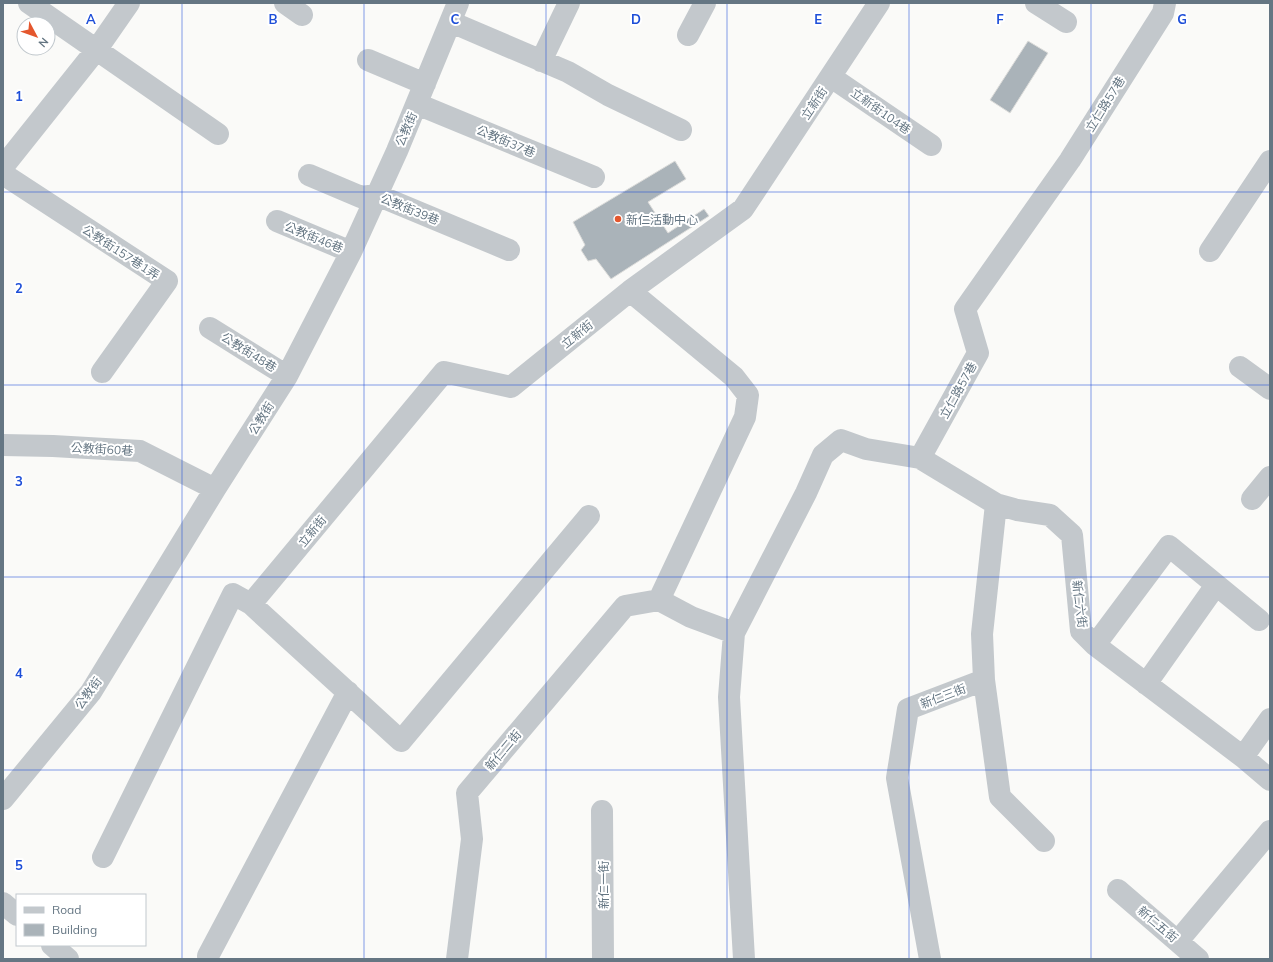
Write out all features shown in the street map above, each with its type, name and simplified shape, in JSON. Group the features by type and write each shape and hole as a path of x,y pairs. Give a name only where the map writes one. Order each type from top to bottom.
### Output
{"street":[{"path":"29,3 218,134"},
{"path":"3,167 97,49 129,3"},
{"path":"285,3 302,16"},
{"path":"542,60 569,3"},
{"path":"688,34 705,3"},
{"name":"立新街","path":"252,604 444,372 511,387 630,291 744,209 879,3"},
{"path":"1036,3 1066,22"},
{"name":"立仁路57巷","path":"920,458 978,353 965,309 1070,160 1163,13 1165,3"},
{"path":"455,12 608,95 680,130"},
{"name":"公教街","path":"3,799 91,692 287,376 351,252 417,104 455,12"},
{"path":"368,60 425,84"},
{"name":"立新街104巷","path":"831,77 931,145"},
{"name":"公教街37巷","path":"417,104 594,178"},
{"path":"1210,251 1270,161"},
{"name":"公教街157巷1弄","path":"3,174 167,282 102,372"},
{"name":"公教街39巷","path":"309,175 361,197 377,195 509,250"},
{"name":"公教街46巷","path":"277,222 351,252"},
{"path":"630,291 734,377 748,395 745,417 659,600 691,617 734,633"},
{"name":"公教街48巷","path":"210,328 287,376"},
{"path":"1240,367 1270,389"},
{"path":"744,959 730,697 734,633 806,493 823,455 841,440 866,449 920,458"},
{"name":"公教街60巷","path":"3,445 140,451 216,489"},
{"name":"新仁六街","path":"920,458 996,504 1017,510 1050,515 1072,535 1082,631 1095,645 1243,757 1270,780"},
{"path":"1252,499 1270,477"},
{"path":"996,504 982,634 984,680 1000,797 1044,841"},
{"path":"103,857 233,594 252,604 401,741 589,516"},
{"path":"1095,645 1169,546 1259,620"},
{"path":"1146,684 1216,585"},
{"name":"新仁二街","path":"457,959 472,839 467,793 625,606 659,600"},
{"name":"新仁三街","path":"930,959 897,778 908,710 984,680"},
{"path":"208,956 348,692"},
{"path":"1243,757 1270,719"},
{"name":"新仁一街","path":"602,811 603,959"},
{"path":"1178,941 1270,831"},
{"name":"新仁五街","path":"1118,890 1198,959"},
{"path":"3,903 16,914"},
{"path":"53,946 68,959"}],"building":[{"path":"1028,41 1048,53 1010,113 990,100"},
{"name":"新仁活動中心","path":"675,161 686,179 648,202 668,233 704,209 709,216 611,279 596,259 588,261 581,250 585,245 573,222"}],"place":[{"name":"新仁活動中心","path":"618,219"}]}
